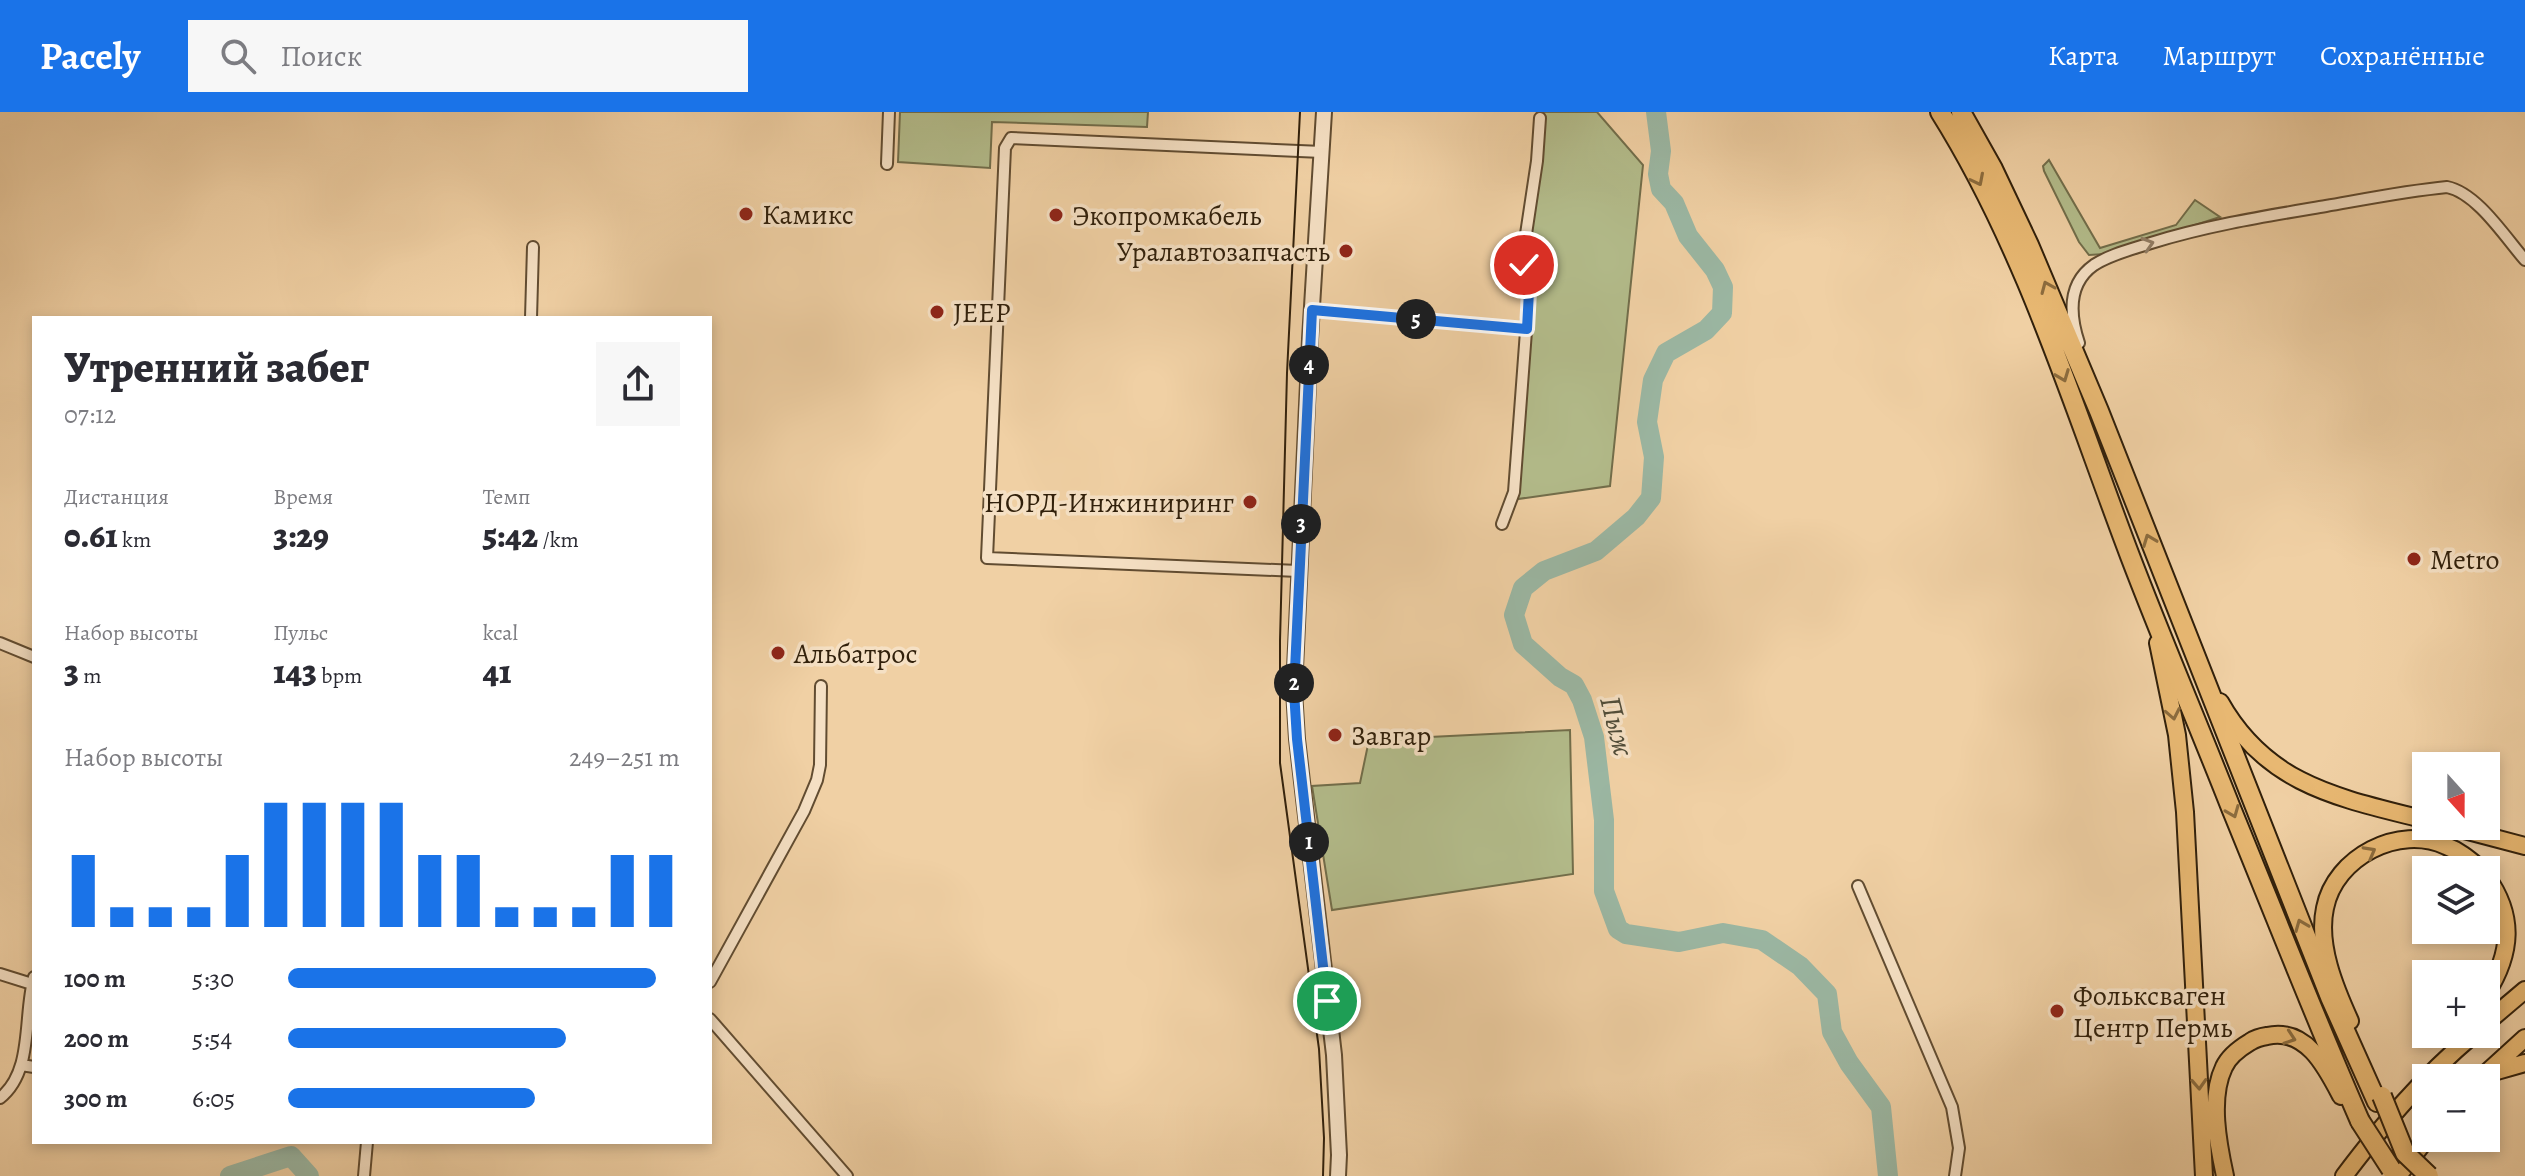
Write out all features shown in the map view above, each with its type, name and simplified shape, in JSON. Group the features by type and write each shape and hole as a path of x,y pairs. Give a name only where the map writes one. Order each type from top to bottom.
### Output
{"highway":[{"path":"1940,112 1977,177 2013,252 2077,410 2131,557 2358,1124 2395,1174"},
{"path":"1961,112 1993,169 2029,245 2099,411 2330,997 2405,1153 2422,1176"},
{"path":"2405,1153 2429,1176"}],"main road":[{"path":"2131,557 2160,649 2177,735 2185,812 2204,1176"},
{"path":"2177,613 2231,720 2249,743 2272,763 2287,774 2331,794 2412,816"},
{"path":"2500,839 2525,846"},
{"path":"2379,1099 2331,974 2325,943 2324,909 2344,869 2367,852 2391,841 2417,840 2444,844 2464,856"},
{"path":"2500,899 2508,935 2500,965"},
{"path":"2500,1011 2525,990"},
{"path":"2225,1176 2216,1105 2219,1087 2224,1066 2235,1052 2255,1038 2275,1034 2294,1036 2312,1050 2358,1124"},
{"path":"2496,1064 2525,1038"},
{"path":"2446,1058 2452,1048"},
{"path":"2344,1176 2394,1111 2458,1048"},
{"path":"2500,1071 2525,1063"},
{"path":"2395,1174 2415,1152"}],"street":[{"path":"887,164 889,112"},
{"path":"1324,112 1294,691 1334,1055 1338,1176"},
{"path":"1502,524 1514,492 1529,291 1523,254 1540,118"},
{"path":"1298,571 987,558 1005,148 1011,138 1322,152"},
{"path":"2099,411 2073,325 2072,305 2081,279 2093,266 2117,254 2192,230 2232,222 2432,188 2456,188 2472,199 2525,260"},
{"path":"531,316 533,247"},
{"path":"1312,310 1527,329"},
{"path":"0,643 32,656"},
{"path":"712,978 804,811 817,780 821,686"},
{"path":"1858,886 1952,1107 1959,1148 1955,1176"},
{"path":"0,974 32,981"},
{"path":"0,1098 12,1088 21,1065 32,988"},
{"path":"712,1021 847,1176"},
{"path":"21,1065 32,1067"},
{"path":"364,1176 367,1144"}],"green space":[{"path":"900,112 1148,112 1147,127 992,122 990,168 898,162"},
{"path":"1540,112 1597,112 1643,165 1610,486 1511,500"},
{"path":"2049,160 2100,248 2176,225 2195,200 2220,217 2105,254 2089,255 2079,242 2044,171 2043,166"},
{"path":"1570,730 1573,874 1332,910 1312,786 1360,783 1369,740"}],"waterway":[{"name":"Пыж","path":"1656,112 1661,151 1658,174 1661,189 1674,203 1688,236 1715,270 1723,287 1722,313 1706,330 1666,353 1653,380 1647,422 1654,457 1651,498 1636,517 1596,551 1544,571 1523,588 1514,615 1523,644 1560,677 1574,685 1582,700 1594,737 1604,820 1604,891 1618,929 1626,934 1679,942 1723,933 1762,940 1800,966 1827,994 1832,1032 1849,1063 1881,1107 1888,1176"},
{"path":"230,1176 291,1156 309,1176"}],"tram line":[{"path":"1300,112 1287,373 1280,763 1319,1049 1323,1176"}],"place":[{"name":"Камикс","path":"746,214"},
{"name":"Экопромкабель","path":"1056,215"},
{"name":"Уралавтозапчасть","path":"1346,251"},
{"name":"JEEP","path":"937,312"},
{"name":"НОРД-Инжиниринг","path":"1250,502"},
{"name":"Metro","path":"2414,559"},
{"name":"Альбатрос","path":"778,653"},
{"name":"Завгар","path":"1335,735"},
{"name":"Фольксваген Центр Пермь","path":"2057,1011"}],"route":[{"path":"1327,1001 1294,691 1312,310 1527,329 1529,291 1524,265"}]}
